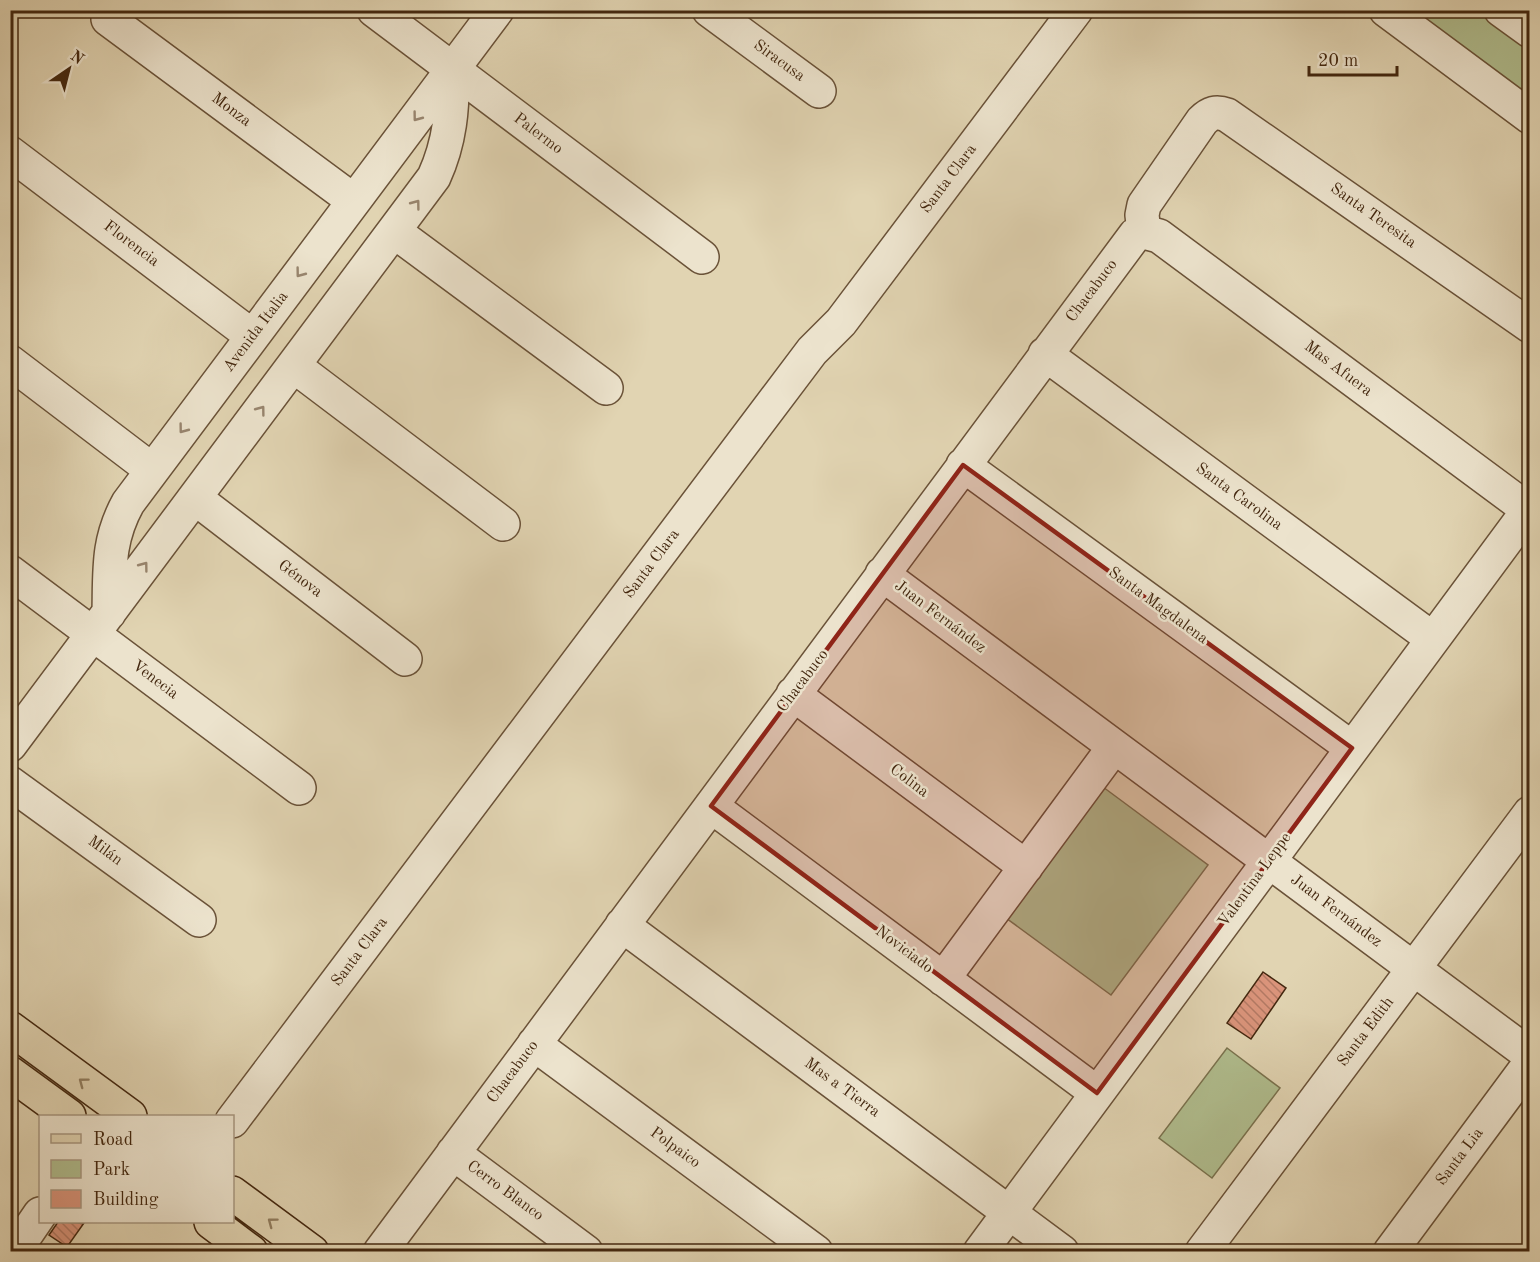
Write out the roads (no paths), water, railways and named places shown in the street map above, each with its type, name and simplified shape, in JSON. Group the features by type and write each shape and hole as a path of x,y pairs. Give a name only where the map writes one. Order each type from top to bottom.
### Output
{"main road":[{"path":"10,1028 119,1113"},
{"path":"10,1073 68,1115"},
{"path":"234,1193 312,1251"},
{"path":"214,1223 252,1251"}],"street":[{"name":"Palermo","path":"374,10 702,257"},
{"name":"Avenida Italia","path":"101,623 114,533 128,503 497,10"},
{"name":"Siracusa","path":"709,10 819,91"},
{"name":"Santa Clara","path":"234,1118 805,360 841,322 1076,10"},
{"path":"1386,10 1530,117"},
{"path":"1501,10 1530,31"},
{"name":"Monza","path":"108,19 354,201"},
{"path":"10,745 434,177 443,158 450,125 453,98 452,70"},
{"name":"Santa Teresita","path":"1144,232 1142,215 1144,205 1202,121 1214,112 1227,115 1530,326"},
{"name":"Florencia","path":"10,153 252,336"},
{"path":"395,232 606,388"},
{"name":"Chacabuco","path":"380,1251 1128,242 1135,235 1144,232"},
{"name":"Mas Afuera","path":"1144,232 1159,236 1529,509"},
{"name":"Santa Carolina","path":"1045,354 1433,639"},
{"path":"10,362 152,470"},
{"path":"294,366 503,524"},
{"name":"Santa Magdalena","path":"963,465 1352,748"},
{"name":"Génova","path":"195,498 405,659"},
{"name":"Valentina Leppe","path":"980,1251 1529,509"},
{"name":"Venecia","path":"10,572 101,623 299,788"},
{"name":"Juan Fernández","path":"882,574 1530,1055"},
{"name":"Colina","path":"793,694 1026,867"},
{"path":"943,979 1114,747"},
{"name":"Milán","path":"10,783 199,920"},
{"name":"Noviciado","path":"711,806 1097,1093"},
{"name":"Santa Edith","path":"1203,1251 1530,813"},
{"name":"Mas a Tierra","path":"622,925 1062,1251"},
{"name":"Polpaico","path":"534,1044 816,1251"},
{"name":"Santa Lia","path":"1390,1251 1530,1063"},
{"name":"Cerro Blanco","path":"453,1153 586,1251"},
{"path":"14,1251 39,1215"}]}
